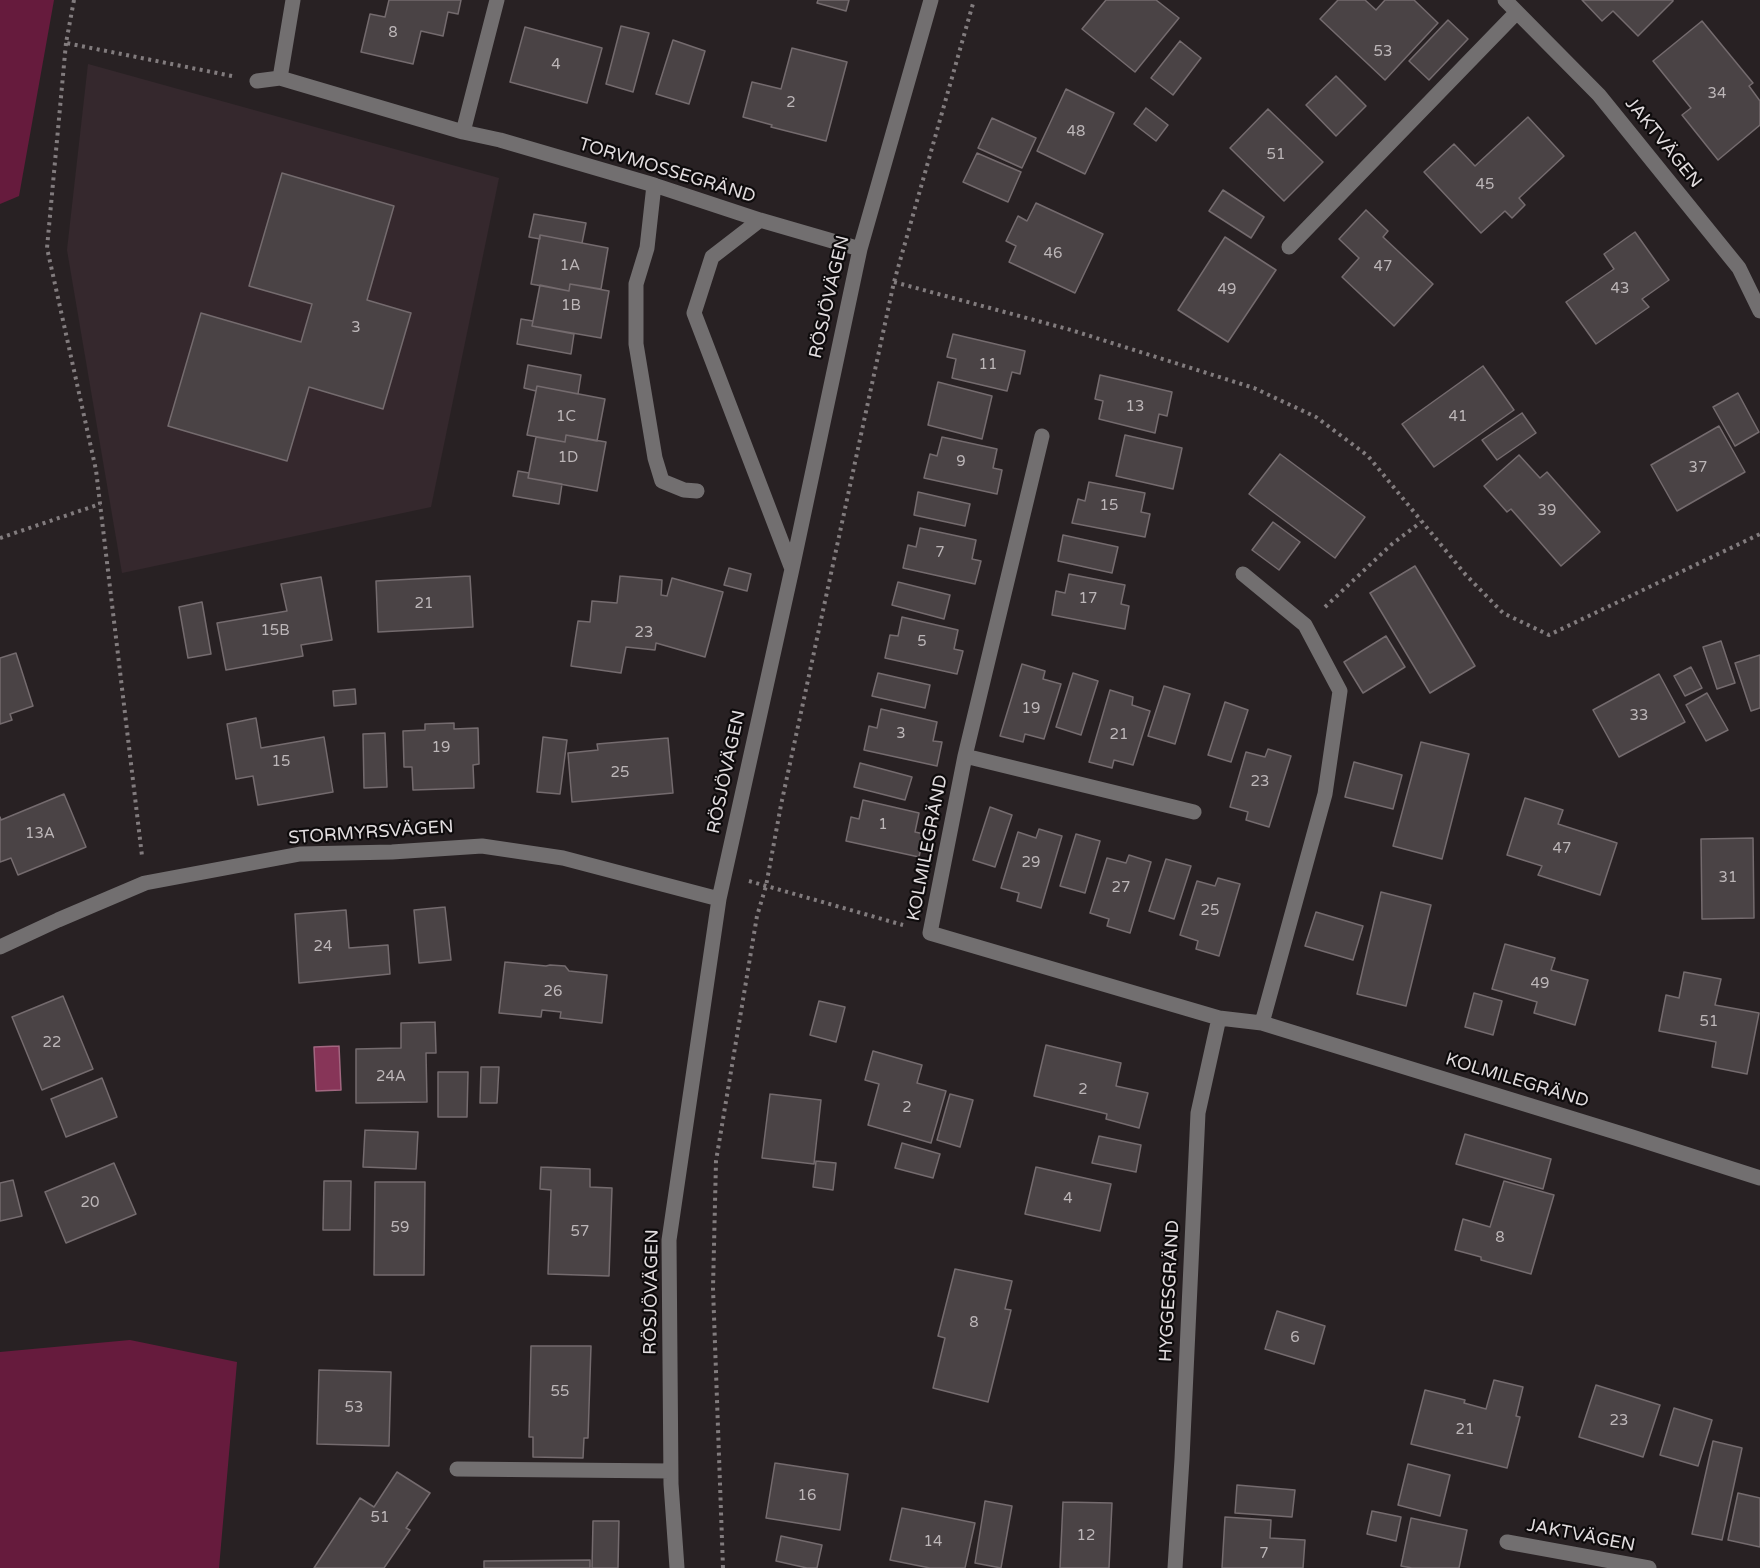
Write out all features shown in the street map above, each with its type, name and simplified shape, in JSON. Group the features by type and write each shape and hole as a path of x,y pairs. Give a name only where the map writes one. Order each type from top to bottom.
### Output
{"street":[{"path":"280,78 293,0"},
{"path":"463,132 497,0"},
{"name":"RÖSJÖVÄGEN","path":"677,1568 671,1471 669,1240 719,899 860,249 932,0"},
{"name":"JAKTVÄGEN","path":"1504,0 1599,95 1739,268 1760,311"},
{"path":"1288,247 1516,13"},
{"name":"TORVMOSSEGRÄND","path":"257,81 280,78 654,185 760,220 860,249"},
{"path":"654,185 647,248 636,284 636,344 655,458 663,481 684,490 697,491"},
{"path":"760,220 712,257 694,313 792,569"},
{"name":"KOLMILEGRÄND","path":"1042,436 965,756 930,933 1219,1018 1262,1023 1760,1178"},
{"path":"1243,574 1305,625 1340,691 1325,794 1262,1023"},
{"path":"965,756 1194,812"},
{"name":"STORMYRSVÄGEN","path":"0,947 145,884 300,854 392,852 482,846 563,858 719,899"},
{"name":"HYGGESGRÄND","path":"1175,1568 1198,1113 1219,1018"},
{"path":"457,1469 671,1471"},
{"name":"JAKTVÄGEN","path":"1507,1542 1649,1568"}],"path":[{"path":"74,0 66,43 47,248 96,470 145,884"},
{"path":"723,1568 714,1288 716,1161 757,916 766,886 781,805 894,282 974,0"},
{"path":"66,43 257,81"},
{"path":"894,282 1071,330 1254,388 1316,417 1368,456 1465,574 1503,613 1549,634 1760,534"},
{"path":"0,538 100,504"},
{"path":"1305,625 1392,544 1421,522"},
{"path":"725,874 930,933"}],"shaded area":[{"path":"0,0 54,0 19,196 0,204"},
{"path":"88,64 499,178 431,507 122,573 67,250"},
{"path":"339,1046 341,1090 316,1091 314,1047"},
{"path":"130,1340 237,1362 219,1568 0,1568 0,1352"}],"building":[{"path":"389,0 461,0 458,14 448,12 443,36 421,31 413,64 361,52 370,14 385,17"},
{"path":"818,0 849,0 846,11 817,3"},
{"path":"1106,0 1156,0 1179,18 1135,72 1082,29"},
{"path":"1338,0 1365,0 1376,10 1385,0 1414,0 1438,23 1385,80 1320,19"},
{"path":"1582,0 1673,1 1638,36 1613,11 1602,21"},
{"path":"1448,20 1468,39 1429,80 1409,61"},
{"path":"1702,21 1753,83 1749,86 1760,101 1760,125 1718,160 1682,115 1691,108 1653,61"},
{"path":"621,26 649,33 633,92 606,84"},
{"path":"525,27 602,48 587,103 510,82"},
{"path":"673,40 705,51 689,104 656,94"},
{"path":"1180,41 1201,58 1173,95 1151,78"},
{"path":"792,48 847,62 826,141 771,127 772,125 743,117 752,82 781,89"},
{"path":"1336,76 1366,106 1336,136 1306,105"},
{"path":"1066,89 1114,113 1085,174 1037,151"},
{"path":"1146,108 1168,125 1156,141 1134,124"},
{"path":"1268,109 1323,162 1284,201 1230,148"},
{"path":"1528,117 1564,156 1519,198 1525,205 1512,218 1505,211 1481,233 1424,172 1454,144 1475,166"},
{"path":"992,118 1036,138 1022,168 978,148"},
{"path":"977,153 1021,172 1008,202 963,182"},
{"path":"282,173 394,206 367,300 411,313 383,409 309,387 287,461 168,426 201,313 301,342 312,304 249,286"},
{"path":"1223,190 1264,217 1251,238 1209,211"},
{"path":"1036,203 1103,234 1075,293 1009,262 1016,246 1006,241 1018,216 1027,221"},
{"path":"1366,210 1388,231 1383,237 1433,284 1394,326 1342,277 1359,258 1339,239"},
{"path":"534,214 586,223 582,243 540,235 540,239 529,237"},
{"path":"1635,232 1669,280 1642,299 1649,307 1596,344 1566,302 1614,269 1604,254"},
{"path":"540,235 608,248 601,289 570,284 569,291 531,284"},
{"path":"1225,237 1276,270 1228,342 1178,310"},
{"path":"570,284 609,291 601,338 532,326 540,285 569,291"},
{"path":"521,319 533,321 532,326 574,334 571,354 517,344"},
{"path":"953,334 1025,351 1020,374 1012,372 1007,391 952,378 956,359 947,357"},
{"path":"528,365 581,375 578,394 537,386 536,391 524,388"},
{"path":"1483,366 1514,410 1434,467 1402,424"},
{"path":"1100,375 1172,392 1167,416 1159,414 1155,433 1099,419 1103,401 1095,399"},
{"path":"938,382 992,396 982,439 928,425"},
{"path":"537,386 605,399 597,441 566,435 565,442 527,435"},
{"path":"1738,393 1759,432 1735,446 1713,407"},
{"path":"1522,413 1536,433 1497,460 1482,440"},
{"path":"1719,426 1745,472 1677,511 1651,465"},
{"path":"566,435 606,442 597,491 528,478 536,437 565,442"},
{"path":"1125,435 1182,448 1173,489 1116,476"},
{"path":"942,437 997,449 993,468 1002,470 997,494 924,478 930,454 937,456"},
{"path":"1280,454 1365,517 1335,558 1249,494"},
{"path":"1519,455 1540,478 1547,472 1600,532 1561,566 1511,509 1507,512 1484,486"},
{"path":"518,471 529,473 528,478 562,484 559,504 513,496"},
{"path":"1089,482 1145,493 1141,512 1150,514 1145,537 1072,523 1078,499 1085,501"},
{"path":"918,492 970,504 965,526 914,515"},
{"path":"1273,522 1300,542 1279,570 1252,550"},
{"path":"920,528 976,540 972,559 981,561 975,584 903,568 908,545 916,547"},
{"path":"1063,535 1118,547 1112,573 1058,561"},
{"path":"1415,566 1475,666 1430,693 1370,593"},
{"path":"729,568 751,574 747,591 724,585"},
{"path":"1069,574 1125,585 1121,604 1129,606 1125,629 1052,615 1056,591 1065,593"},
{"path":"470,576 473,627 378,632 376,581"},
{"path":"620,576 662,580 661,595 667,596 672,578 723,592 705,657 656,643 655,650 626,647 621,673 571,666 578,621 590,622 592,601 617,603"},
{"path":"321,577 332,640 301,645 303,656 226,670 217,623 287,611 281,584"},
{"path":"898,582 950,595 944,619 892,605"},
{"path":"202,602 211,654 188,658 179,607"},
{"path":"902,617 958,630 954,649 963,651 957,674 885,658 890,635 898,636"},
{"path":"1386,636 1405,667 1363,693 1344,662"},
{"path":"1721,641 1735,683 1717,689 1703,647"},
{"path":"16,653 33,706 10,714 12,720 0,724 0,658"},
{"path":"1760,655 1760,708 1751,711 1735,663"},
{"path":"1022,664 1045,671 1043,679 1061,684 1044,739 1025,734 1023,742 1000,736"},
{"path":"1691,667 1702,688 1685,696 1674,676"},
{"path":"878,673 930,685 925,708 872,696"},
{"path":"1073,673 1098,681 1081,735 1056,727"},
{"path":"1659,674 1685,722 1619,757 1593,710"},
{"path":"1164,686 1190,694 1175,744 1148,736"},
{"path":"355,689 356,704 334,706 333,691"},
{"path":"1110,690 1133,697 1132,705 1150,711 1133,765 1114,760 1112,768 1089,762"},
{"path":"1707,693 1728,730 1706,741 1686,705"},
{"path":"1225,702 1248,710 1231,762 1208,755"},
{"path":"881,709 937,722 933,741 942,742 937,766 864,750 869,726 877,728"},
{"path":"256,718 261,748 324,737 333,792 258,805 253,776 236,779 227,724"},
{"path":"454,723 454,729 478,728 479,764 473,765 474,788 413,790 412,767 404,767 403,731 425,730 425,724"},
{"path":"385,733 387,787 364,788 363,734"},
{"path":"543,737 567,740 560,794 537,792"},
{"path":"668,738 673,793 572,802 568,753 598,750 597,744"},
{"path":"1421,742 1469,754 1442,859 1393,846"},
{"path":"1268,749 1291,756 1269,827 1246,820 1248,812 1230,807 1246,752 1265,757"},
{"path":"1354,762 1402,775 1393,809 1345,797"},
{"path":"860,763 912,777 905,800 854,787"},
{"path":"64,794 86,847 18,875 11,858 0,862 0,817 1,820"},
{"path":"1525,798 1563,810 1558,824 1617,843 1600,895 1538,875 1542,866 1507,855"},
{"path":"863,800 919,813 915,832 924,834 919,857 846,841 851,817 859,819"},
{"path":"990,807 1012,815 995,867 973,860"},
{"path":"1039,829 1062,836 1041,908 1017,901 1019,893 1001,888 1018,832 1036,838"},
{"path":"1076,834 1100,841 1085,893 1060,886"},
{"path":"1753,838 1754,918 1702,919 1701,839"},
{"path":"1129,855 1151,862 1130,933 1107,926 1109,919 1090,913 1107,858 1126,863"},
{"path":"1166,859 1191,866 1174,919 1149,911"},
{"path":"1218,878 1240,884 1219,956 1196,949 1198,941 1180,935 1197,881 1215,886"},
{"path":"1381,892 1431,905 1406,1006 1357,994"},
{"path":"445,907 451,960 419,963 414,910"},
{"path":"346,910 349,948 388,945 390,974 299,983 295,914"},
{"path":"1316,912 1363,926 1353,960 1305,946"},
{"path":"1505,944 1555,958 1551,970 1588,980 1575,1025 1534,1013 1537,1002 1492,989"},
{"path":"505,962 565,966 569,971 607,975 602,1023 560,1018 561,1012 542,1010 541,1017 499,1013"},
{"path":"1684,972 1721,979 1715,1005 1759,1013 1747,1074 1712,1067 1716,1042 1659,1031 1666,995 1679,998"},
{"path":"1474,993 1502,1001 1493,1035 1465,1027"},
{"path":"63,996 93,1069 42,1090 12,1017"},
{"path":"819,1001 845,1007 836,1042 810,1035"},
{"path":"435,1022 436,1053 426,1053 427,1102 356,1103 356,1049 401,1048 401,1023"},
{"path":"1046,1045 1121,1063 1116,1086 1148,1093 1139,1128 1106,1119 1107,1114 1034,1096"},
{"path":"873,1051 922,1065 917,1083 946,1091 931,1143 868,1125 879,1084 865,1080"},
{"path":"481,1067 499,1067 497,1103 480,1103"},
{"path":"438,1072 468,1072 467,1117 438,1117"},
{"path":"102,1078 117,1117 66,1137 51,1099"},
{"path":"770,1094 821,1100 814,1164 762,1158"},
{"path":"950,1094 973,1100 960,1147 937,1140"},
{"path":"365,1130 418,1132 416,1169 363,1167"},
{"path":"1465,1134 1551,1159 1543,1189 1456,1164"},
{"path":"1099,1136 1141,1145 1136,1172 1092,1163"},
{"path":"902,1143 940,1154 933,1178 895,1168"},
{"path":"816,1161 836,1163 833,1190 813,1187"},
{"path":"114,1163 136,1214 66,1243 45,1192"},
{"path":"541,1167 590,1169 590,1187 612,1188 609,1276 548,1274 551,1190 540,1189"},
{"path":"1036,1167 1111,1184 1100,1231 1025,1214"},
{"path":"13,1180 22,1216 0,1221 0,1183"},
{"path":"324,1181 351,1181 350,1230 323,1230"},
{"path":"1504,1181 1554,1195 1531,1274 1455,1250 1463,1219 1490,1227"},
{"path":"375,1182 425,1182 424,1275 374,1275"},
{"path":"955,1269 1012,1281 1005,1309 1011,1310 988,1402 933,1388 945,1338 938,1336"},
{"path":"1277,1311 1325,1326 1314,1364 1265,1349"},
{"path":"531,1346 591,1346 588,1438 584,1438 583,1458 533,1457 533,1437 529,1437"},
{"path":"319,1370 391,1372 389,1446 317,1444"},
{"path":"1494,1380 1523,1387 1516,1416 1520,1417 1507,1468 1411,1444 1425,1390 1465,1400 1464,1403 1486,1409"},
{"path":"1596,1385 1660,1405 1643,1457 1579,1437"},
{"path":"1674,1408 1712,1420 1698,1466 1660,1455"},
{"path":"1713,1441 1742,1448 1722,1540 1692,1534"},
{"path":"775,1463 848,1474 840,1530 766,1518"},
{"path":"1408,1464 1450,1475 1440,1516 1398,1505"},
{"path":"397,1472 430,1493 406,1528 410,1530 384,1568 314,1568 360,1498 374,1507"},
{"path":"1237,1485 1295,1490 1292,1517 1235,1513"},
{"path":"1738,1493 1760,1498 1760,1547 1728,1540"},
{"path":"985,1501 1012,1506 1001,1568 975,1563"},
{"path":"1063,1502 1112,1503 1109,1568 1060,1568"},
{"path":"902,1508 975,1523 965,1568 930,1568 890,1560"},
{"path":"1372,1511 1401,1517 1396,1541 1367,1534"},
{"path":"1225,1517 1271,1520 1270,1538 1305,1540 1303,1568 1222,1568"},
{"path":"1411,1518 1467,1530 1459,1568 1401,1566"},
{"path":"593,1521 619,1521 618,1568 592,1568"},
{"path":"781,1536 822,1545 817,1568 776,1561"},
{"path":"590,1560 590,1568 484,1568 484,1561"}]}
